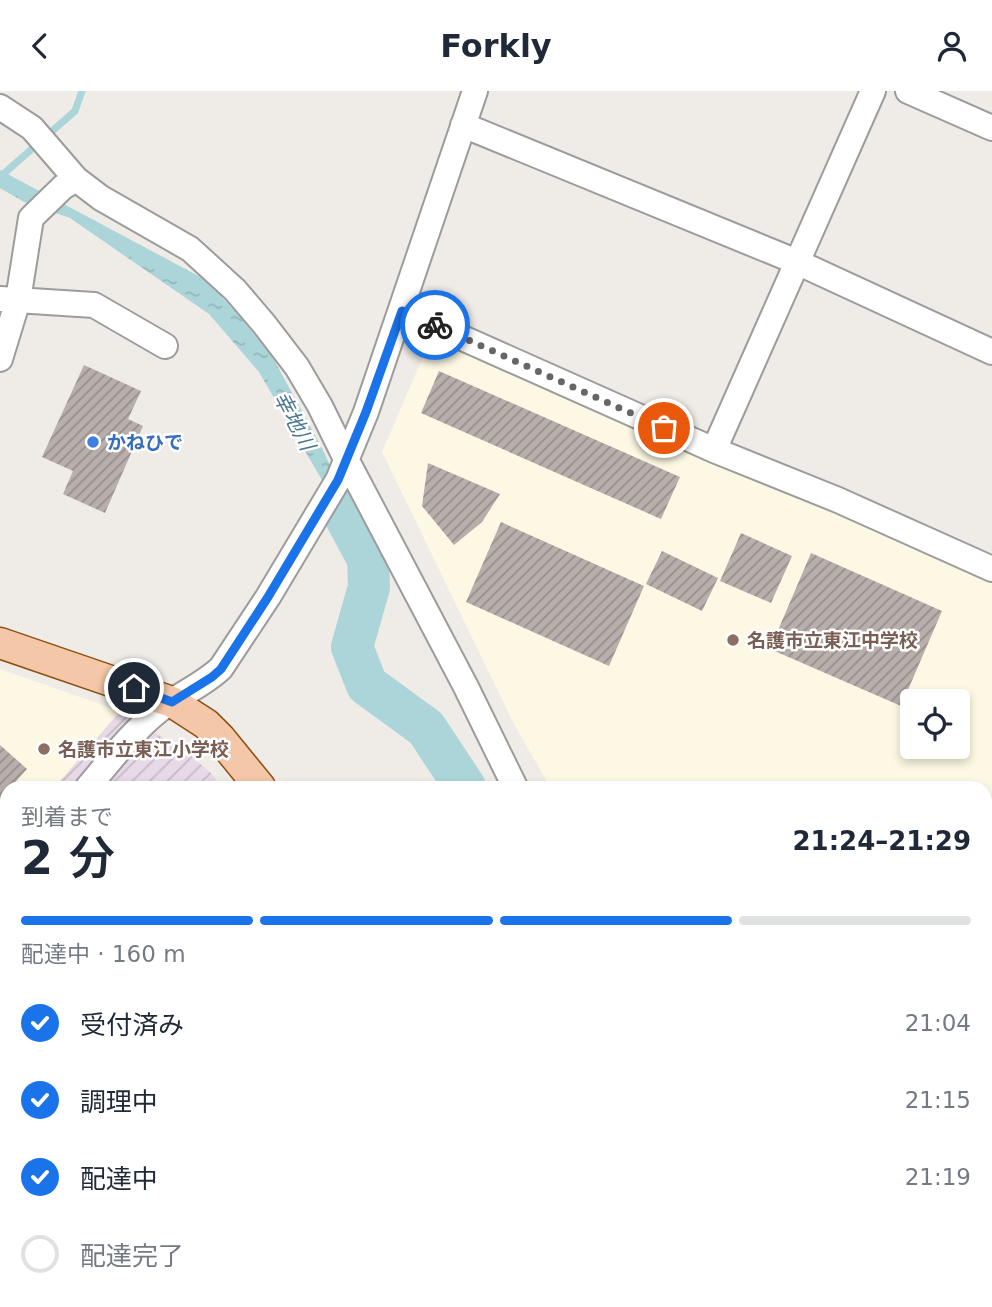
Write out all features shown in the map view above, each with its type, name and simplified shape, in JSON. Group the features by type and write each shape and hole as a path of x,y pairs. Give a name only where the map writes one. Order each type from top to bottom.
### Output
{"main road":[{"path":"0,643 172,702 206,724 255,781"}],"street":[{"path":"93,781 135,731 160,710 221,669 322,506 342,469 366,412 475,91"},
{"path":"714,450 873,91"},
{"path":"908,91 992,128"},
{"path":"0,107 32,128 69,183 101,198 190,249 235,291 297,367 320,406 342,469 460,676 512,781"},
{"path":"463,125 797,263 992,352"},
{"path":"0,359 9,300 31,218 69,183"},
{"path":"9,300 94,305 165,346"},
{"path":"402,311 714,450 992,569"}],"shaded area":[{"name":"名護市立東江中学校","path":"432,336 992,578 992,781 547,781 513,722 382,452"},
{"name":"名護市立東江小学校","path":"0,669 120,711 60,781 0,781"},
{"path":"120,711 186,752 217,781 60,781"}],"water":[{"path":"0,170 206,280 273,358 322,448 359,529 368,559 259,372 209,314 70,218 24,202 0,188"}],"building":[{"name":"かねひで","path":"84,365 141,391 128,419 143,426 105,513 63,494 73,471 42,457"},
{"path":"439,371 680,477 661,519 421,413"},
{"path":"428,463 500,494 482,522 454,545 422,506"},
{"path":"501,522 644,586 609,666 466,602"},
{"path":"741,533 792,556 771,603 720,581"},
{"path":"662,551 718,578 702,611 646,584"},
{"path":"811,553 942,611 908,689 900,689 900,706 770,649"},
{"path":"0,745 27,769 16,781 0,781"}],"waterway":[{"path":"0,177 75,111 82,91"},
{"name":"幸地川","path":"341,509 368,559 369,587 352,647 367,685 426,728 461,781"}],"way so far":[{"path":"435,325 664,428"}],"place":[{"name":"かねひで","path":"93,442"},
{"name":"名護市立東江中学校","path":"733,640"},
{"name":"名護市立東江小学校","path":"44,749"}],"route":[{"path":"134,688 172,702 221,669 338,480 366,412 402,311 435,325"}]}
